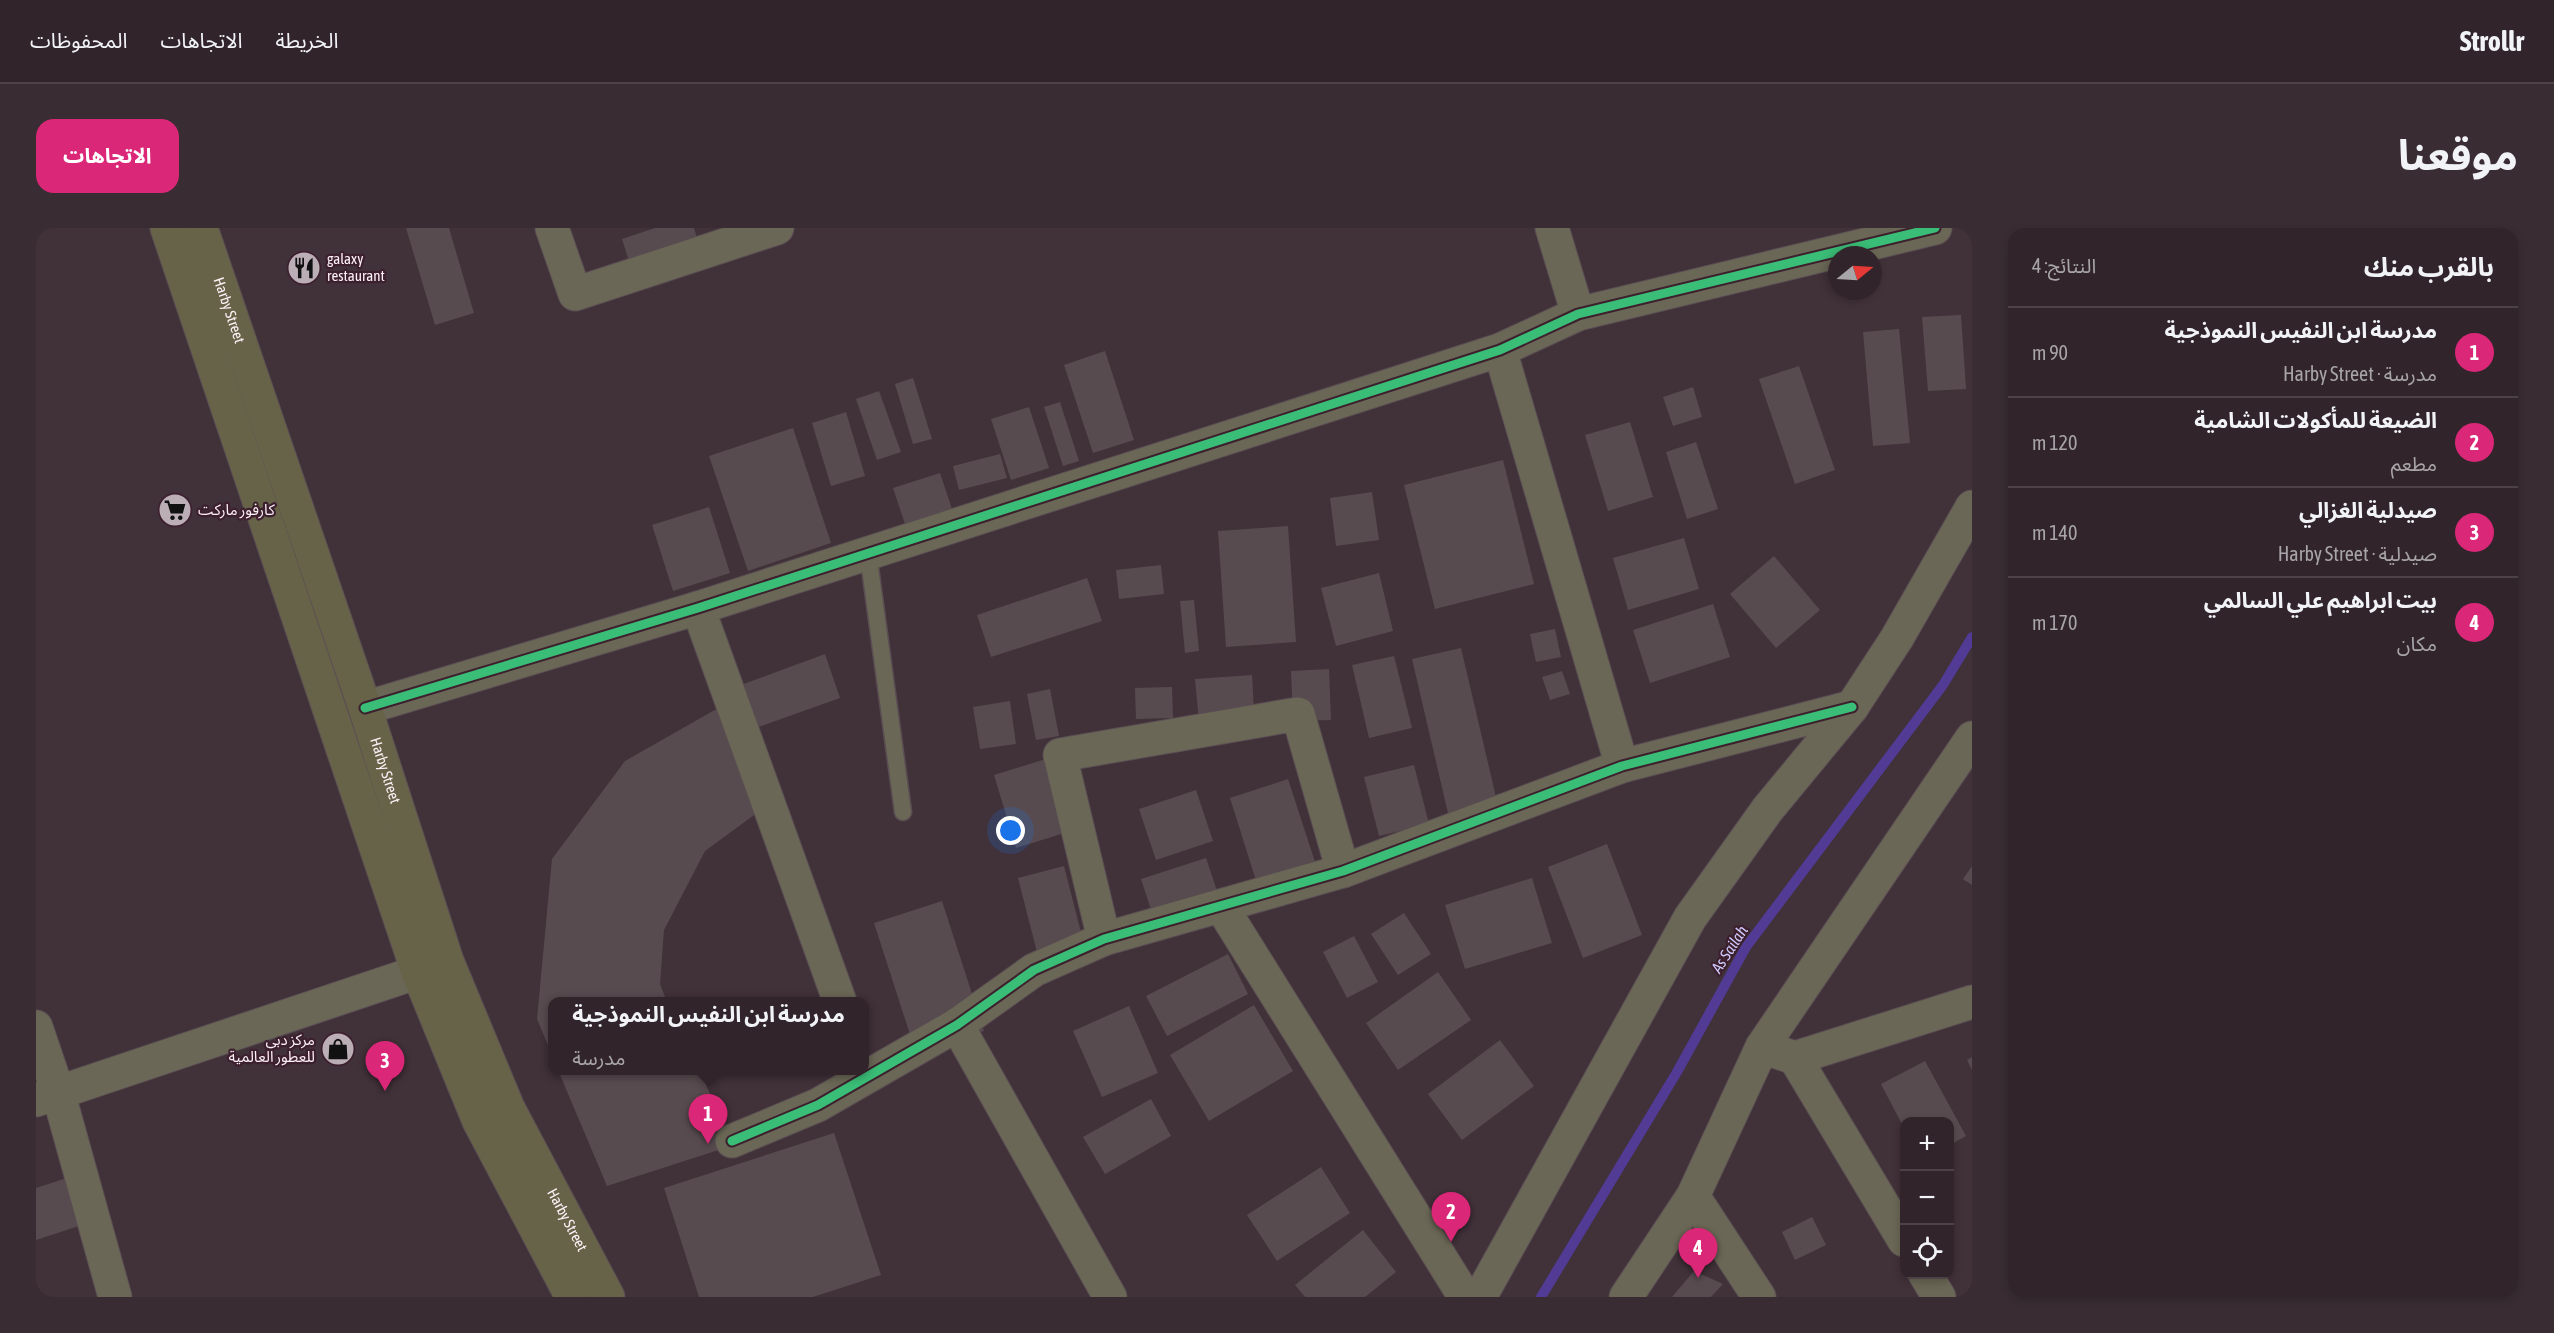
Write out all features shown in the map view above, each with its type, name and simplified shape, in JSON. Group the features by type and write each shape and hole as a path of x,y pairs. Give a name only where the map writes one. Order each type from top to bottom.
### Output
{"street":[{"path":"167,228 418,972 479,1121 572,1297"},
{"name":"Harby Street","path":"201,228 365,708 447,961 508,1108 608,1297"},
{"path":"552,228 575,294 777,228"},
{"path":"1552,228 1578,314"},
{"path":"365,708 698,608 1500,350 1578,314 1935,228"},
{"path":"1500,350 1622,766"},
{"path":"1480,1297 1690,918 1767,810 1852,707 1904,628 1972,507"},
{"path":"698,608 838,997"},
{"path":"869,1071 957,1025 1034,970 1104,939 1343,872 1622,766 1852,707"},
{"path":"1104,939 1060,755 1298,714 1343,872"},
{"path":"1626,1297 1693,1196 1762,1047 1972,738"},
{"path":"1221,906 1465,1297"},
{"path":"47,1096 418,972"},
{"path":"1762,1047 1795,1058 1972,1002"},
{"path":"957,1025 1110,1297"},
{"path":"36,1027 47,1096 115,1297"},
{"path":"1795,1058 1900,1232"},
{"path":"732,1142 818,1105 863,1075"},
{"path":"1693,1196 1759,1297"},
{"path":"1928,1279 1939,1297"}],"lane":[{"path":"868,553 903,812"}],"building":[{"path":"406,228 449,228 474,313 435,325"},
{"path":"655,228 694,228 704,261 636,283 622,239"},
{"path":"1961,315 1966,389 1928,391 1922,317"},
{"path":"1899,329 1910,443 1873,446 1863,332"},
{"path":"1105,351 1134,440 1093,453 1064,365"},
{"path":"1799,366 1835,470 1795,484 1759,379"},
{"path":"913,378 932,439 913,444 895,384"},
{"path":"1693,387 1702,417 1673,426 1663,397"},
{"path":"879,391 901,452 877,460 856,399"},
{"path":"1060,402 1079,461 1063,466 1044,407"},
{"path":"1029,407 1049,468 1011,480 991,419"},
{"path":"846,412 865,476 831,486 812,423"},
{"path":"1630,422 1653,497 1608,511 1585,435"},
{"path":"793,428 831,543 748,571 709,456"},
{"path":"1696,442 1718,509 1687,519 1666,452"},
{"path":"1000,454 1007,478 959,490 953,466"},
{"path":"1503,460 1534,584 1435,609 1404,485"},
{"path":"940,473 953,512 906,527 893,488"},
{"path":"1372,492 1379,540 1336,546 1330,498"},
{"path":"709,507 730,573 673,591 652,525"},
{"path":"1288,526 1296,642 1226,647 1218,531"},
{"path":"1684,538 1699,589 1628,610 1613,558"},
{"path":"1774,556 1820,610 1776,648 1730,594"},
{"path":"1161,565 1164,594 1119,599 1116,570"},
{"path":"1379,573 1393,631 1336,646 1321,588"},
{"path":"1087,578 1102,621 991,657 977,615"},
{"path":"1194,600 1199,651 1185,653 1180,601"},
{"path":"1713,604 1730,657 1650,683 1633,630"},
{"path":"1555,629 1561,657 1536,662 1530,634"},
{"path":"1461,648 1500,814 1451,826 1412,659"},
{"path":"825,654 840,698 753,729 738,686"},
{"path":"1394,656 1412,728 1369,738 1352,665"},
{"path":"1329,669 1331,720 1293,721 1291,671"},
{"path":"1562,671 1570,694 1550,700 1542,677"},
{"path":"1252,675 1255,729 1200,732 1195,679"},
{"path":"1172,687 1173,718 1136,719 1135,688"},
{"path":"1050,689 1059,736 1036,740 1027,694"},
{"path":"1010,701 1016,744 980,749 973,707"},
{"path":"727,703 772,802 705,851 664,930 660,984 665,997 548,997 548,1045 537,1019 552,859 625,761"},
{"path":"1049,758 1071,831 1016,848 994,775"},
{"path":"1414,765 1429,824 1379,836 1364,777"},
{"path":"1288,779 1317,868 1258,887 1230,798"},
{"path":"1196,790 1213,841 1156,860 1139,809"},
{"path":"1607,844 1642,935 1583,958 1548,867"},
{"path":"1206,858 1221,903 1156,925 1141,879"},
{"path":"1064,866 1085,948 1039,960 1018,878"},
{"path":"1972,866 1972,885 1963,879"},
{"path":"1532,878 1552,943 1465,969 1445,905"},
{"path":"942,901 984,1031 916,1053 874,923"},
{"path":"1404,913 1431,954 1398,975 1371,934"},
{"path":"1354,936 1378,982 1347,998 1323,952"},
{"path":"1228,954 1248,994 1167,1036 1146,996"},
{"path":"1438,972 1471,1020 1398,1070 1366,1023"},
{"path":"1254,1005 1293,1071 1209,1121 1170,1055"},
{"path":"1129,1006 1158,1073 1102,1097 1073,1031"},
{"path":"1500,1040 1534,1086 1462,1140 1428,1094"},
{"path":"1972,1057 1972,1070 1967,1060"},
{"path":"1925,1061 1966,1136 1954,1143 1954,1117 1900,1117 1900,1120 1881,1084"},
{"path":"560,1075 701,1075 734,1145 607,1186"},
{"path":"1151,1099 1171,1136 1105,1174 1083,1137"},
{"path":"834,1133 881,1275 813,1297 699,1297 664,1188"},
{"path":"1321,1167 1350,1213 1277,1261 1247,1215"},
{"path":"70,1177 85,1224 36,1240 36,1188"},
{"path":"1812,1217 1826,1245 1795,1260 1782,1232"},
{"path":"1363,1230 1396,1272 1365,1297 1305,1297 1295,1285"},
{"path":"1694,1271 1723,1284 1711,1297 1672,1297"}],"waterway":[{"name":"As Sailah","path":"1541,1297 1677,1072 1746,947 1943,685 1972,637"}],"cycle path":[{"path":"365,708 698,608 1500,350 1578,314 1935,228"},
{"path":"732,1141 818,1105 957,1025 1034,970 1104,939 1343,871 1622,766 1852,707"}],"place":[{"name":"galaxy restaurant","path":"304,268"},
{"name":"كارفور ماركت","path":"175,510"},
{"name":"مركز دبي للعطور العالمية","path":"338,1049"},
{"name":"صيدلية الغزالي","path":"385,1091"},
{"name":"مدرسة ابن النفيس النموذجية","path":"708,1144"},
{"name":"الضيعة للمأكولات الشامية","path":"1451,1242"},
{"name":"بيت ابراهيم علي السالمي","path":"1698,1278"}]}
